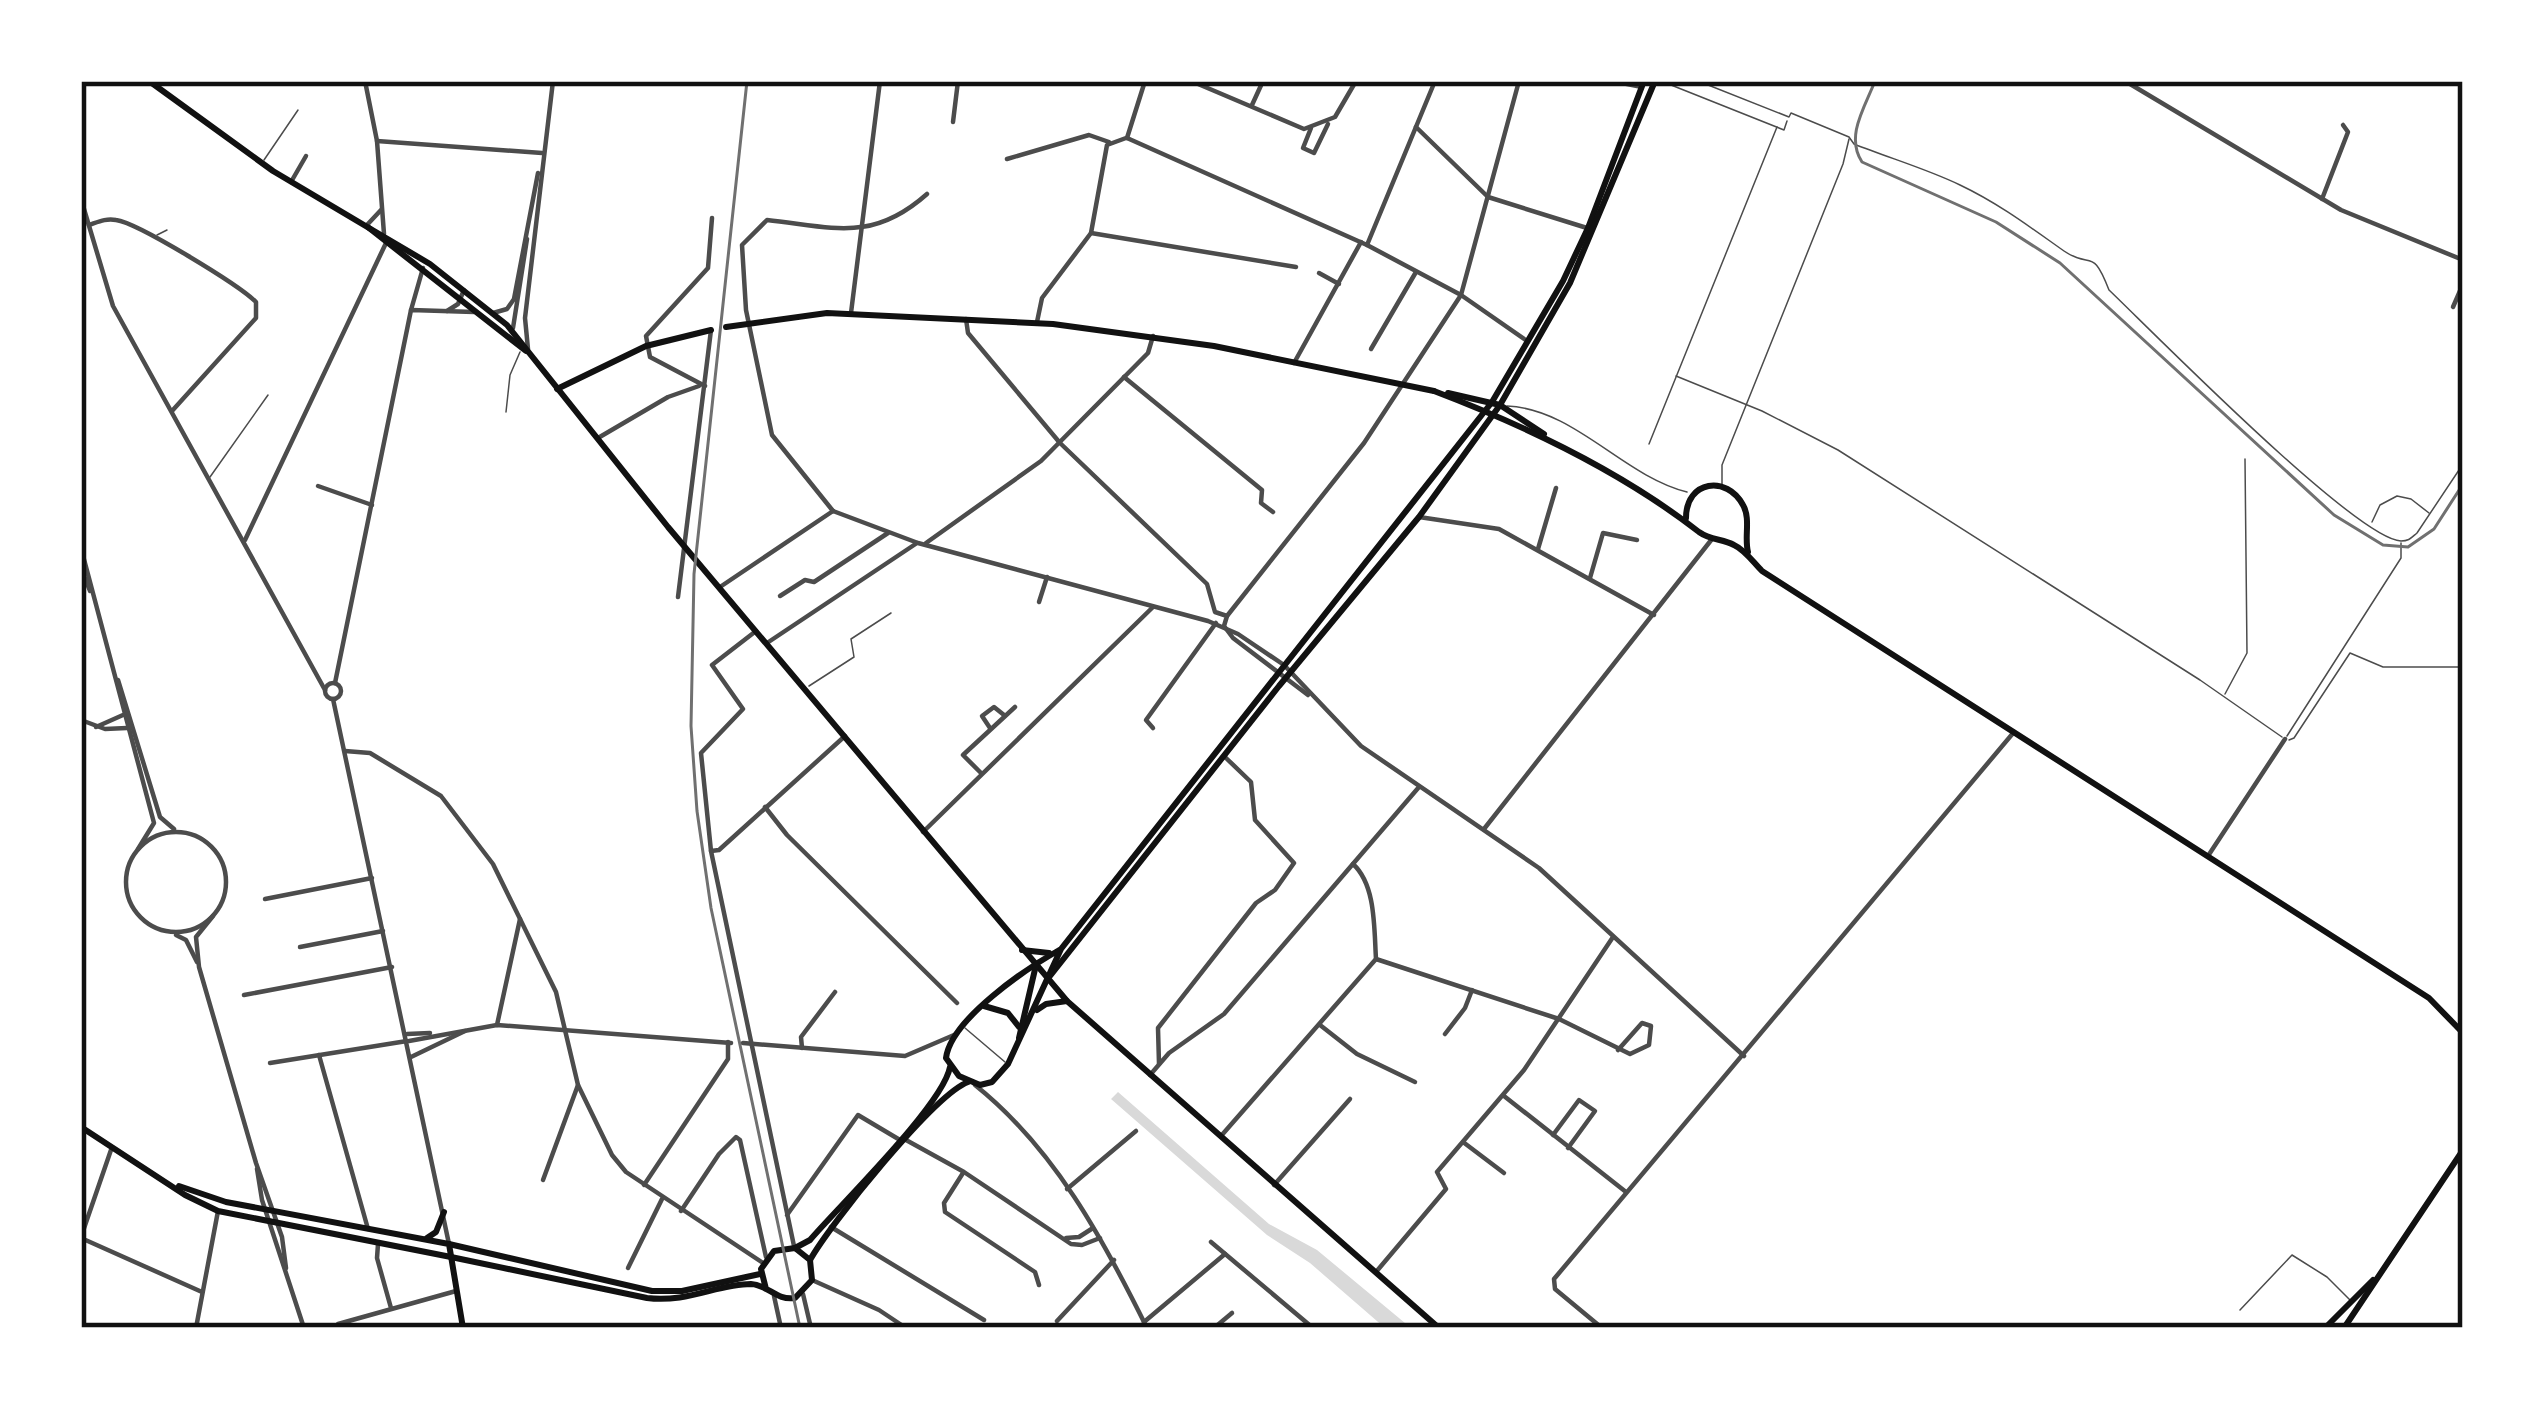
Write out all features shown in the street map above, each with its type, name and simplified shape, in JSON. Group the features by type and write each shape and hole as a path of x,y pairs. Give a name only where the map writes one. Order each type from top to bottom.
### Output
{"main road":[{"path":"149,81 262,163 493,313 511,327 522,348"},
{"path":"170,1182 218,1211 657,1299 687,1298 752,1284 788,1299 803,1294 812,1280 810,1259 831,1227 945,1084 954,1035 1024,972 1057,951 1496,404 1570,283 1658,81"},
{"path":"1496,404 1588,228 1643,84"},
{"path":"385,239 404,247 522,348 1067,1001 1439,1328"},
{"path":"726,327 803,314 851,313 1037,322 1153,336 1496,404 1717,540 1736,546 1752,561 2436,1003 2463,1033"},
{"path":"557,389 646,346 711,330"},
{"path":"1434,391 1562,446"},
{"path":"1047,979 1419,517 1490,412"},
{"path":"1649,499 1670,505 1708,486 1722,489 1742,502 1752,561"},
{"path":"1686,518 1690,495"},
{"path":"1717,540 1735,538 1745,528"},
{"path":"1022,950 1057,951"},
{"path":"766,1289 760,1274 764,1260 777,1249 795,1248 810,1240 952,1090 992,1082 1008,1064 1034,1014 1057,951"},
{"path":"1018,1049 1019,1027 1036,965"},
{"path":"1034,1014 1046,1004 1067,1001"},
{"path":"984,1006 1008,1013 1019,1027"},
{"path":"948,1063 971,1083"},
{"path":"81,1127 170,1182 213,1199 449,1244 652,1291 682,1291 760,1274"},
{"path":"2344,1328 2463,1150"},
{"path":"423,1239 435,1233 444,1212"},
{"path":"449,1244 463,1328"},
{"path":"795,1248 810,1259"},
{"path":"2325,1328 2380,1274"}],"street":[{"path":"244,540 385,239 377,141 365,81"},
{"path":"522,348 553,81"},
{"path":"851,313 880,81"},
{"path":"953,122 958,81"},
{"path":"1127,138 1145,81"},
{"path":"1191,81 1298,127 1311,128 1340,112 1356,81"},
{"path":"1252,105 1263,81"},
{"path":"1294,363 1364,244 1435,81"},
{"path":"1154,728 1146,720 1364,442 1461,296 1519,81"},
{"path":"1612,81 1643,84"},
{"path":"2125,81 2322,199 2463,260"},
{"path":"1311,128 1303,148 1314,153 1329,121"},
{"path":"2322,199 2348,132 2343,125"},
{"path":"1415,127 1488,197 1588,228"},
{"path":"1006,159 1089,135 1110,143 1127,138 1364,244 1461,296 1529,343"},
{"path":"377,141 542,153"},
{"path":"1037,322 1042,298 1090,233 1110,143"},
{"path":"291,182 307,156"},
{"path":"493,313 512,304 540,169"},
{"path":"927,194 893,219 862,229 824,229 770,220 742,245 749,322 772,435 833,512 922,543 1220,625 1284,665 1289,676"},
{"path":"81,199 112,306 333,699 449,1244"},
{"path":"367,227 381,210"},
{"path":"705,386 650,357 646,346 651,327 708,268 712,218"},
{"path":"89,225 119,220 154,237 250,296 257,308 256,318 172,411"},
{"path":"522,348 511,327 524,279 526,233"},
{"path":"1090,233 1296,267"},
{"path":"325,690 333,683 423,268"},
{"path":"1318,272 1339,284"},
{"path":"1371,349 1416,272"},
{"path":"2453,307 2463,284"},
{"path":"447,311 462,294"},
{"path":"411,310 481,313"},
{"path":"491,322 511,327 525,318"},
{"path":"966,319 968,333 1060,443 1207,584 1216,612"},
{"path":"678,597 711,330"},
{"path":"767,643 1021,477 1124,377 1150,349 1153,336"},
{"path":"1124,377 1262,490 1261,503 1273,512"},
{"path":"596,439 668,397 689,387 705,386"},
{"path":"318,486 372,505"},
{"path":"1538,549 1556,488"},
{"path":"720,587 833,512"},
{"path":"1419,517 1488,526 1654,615"},
{"path":"780,596 806,580 814,582 888,532"},
{"path":"1590,578 1603,533 1636,540"},
{"path":"1484,829 1717,540"},
{"path":"81,548 154,825 127,870 127,894 138,916 184,938 200,967"},
{"path":"81,568 93,597"},
{"path":"1039,602 1047,577"},
{"path":"923,832 1153,607"},
{"path":"1216,612 1227,616"},
{"path":"1208,621 1216,612"},
{"path":"1220,625 1277,672 1289,676 1361,746 1539,868 1744,1056"},
{"path":"756,631 712,665 742,709 701,753 711,851 747,1043 795,1248"},
{"path":"315,674 333,683 340,693 333,699"},
{"path":"990,728 982,716 994,707 1004,715"},
{"path":"982,775 963,755 1015,707"},
{"path":"96,728 126,714"},
{"path":"81,720 96,728 130,728"},
{"path":"130,728 162,821 206,842 223,864 225,891 196,937 200,967 304,1328"},
{"path":"1602,1328 1553,1285 2014,732"},
{"path":"711,851 719,850 845,736"},
{"path":"2208,856 2285,739"},
{"path":"346,751 370,754 441,796 493,864 550,975 578,1085 612,1155 626,1172 662,1198 764,1260"},
{"path":"1159,1064 1158,1028 1256,903 1275,890 1294,863 1253,818 1251,782 1226,758"},
{"path":"1150,1076 1224,1014 1419,787"},
{"path":"765,807 787,835 957,1003"},
{"path":"138,849 160,834 188,834"},
{"path":"1221,1136 1376,959 1370,898 1363,873 1353,864"},
{"path":"266,899 372,878"},
{"path":"158,929 190,930 213,916"},
{"path":"497,1025 520,918"},
{"path":"300,946 383,931"},
{"path":"1376,1272 1446,1189 1435,1174 1504,1096 1613,935"},
{"path":"1376,959 1559,1019 1618,1050 1640,1053 1649,1045 1651,1027 1645,1022 1636,1026 1618,1050"},
{"path":"244,995 392,967"},
{"path":"1445,1034 1472,990"},
{"path":"802,1048 801,1036 835,992"},
{"path":"965,1009 973,1016"},
{"path":"1320,1024 1357,1054 1415,1082"},
{"path":"270,1063 497,1025 729,1043 728,1059 644,1185"},
{"path":"411,1057 472,1028"},
{"path":"747,1043 905,1056 954,1035"},
{"path":"923,1050 938,1052 948,1063"},
{"path":"319,1055 368,1229"},
{"path":"992,1082 999,1104"},
{"path":"971,1083 1030,1134 1114,1261 1145,1325 1225,1254"},
{"path":"543,1180 578,1085"},
{"path":"1504,1096 1626,1192"},
{"path":"1274,1185 1350,1099"},
{"path":"1553,1136 1579,1100 1595,1112 1568,1148"},
{"path":"787,1215 858,1115 964,1172 1077,1246 1100,1238"},
{"path":"1067,1189 1136,1131"},
{"path":"681,1211 732,1138 740,1140 764,1260"},
{"path":"1463,1142 1504,1173"},
{"path":"112,1147 81,1238 202,1292"},
{"path":"964,1172 944,1210 1035,1272 1039,1285"},
{"path":"628,1268 662,1198"},
{"path":"196,1328 218,1211"},
{"path":"831,1227 984,1320"},
{"path":"1062,1237 1079,1237 1093,1228"},
{"path":"379,1242 377,1258 391,1308"},
{"path":"1211,1242 1313,1328"},
{"path":"1058,1321 1114,1261"},
{"path":"812,1280 906,1328"},
{"path":"338,1324 456,1291"},
{"path":"803,1294 811,1328"},
{"path":"774,1296 782,1328"},
{"path":"1214,1328 1232,1312"}],"lane":[{"path":"1658,81 1784,130 1791,113 1849,137 1854,144 1960,185 2072,255 2097,262 2110,290 2314,485 2370,525 2402,541 2413,538 2463,464"},
{"path":"1698,81 1789,117"},
{"path":"262,163 298,110"},
{"path":"1649,444 1777,127"},
{"path":"1722,489 1720,472 1843,164 1849,137"},
{"path":"154,237 167,230"},
{"path":"506,412 508,388 522,348"},
{"path":"1676,376 1838,450 2285,739 2294,738 2353,652 2383,667 2463,667"},
{"path":"210,477 268,395"},
{"path":"1496,404 1550,416 1655,480 1690,495"},
{"path":"2223,698 2247,653 2245,460"},
{"path":"2370,525 2376,508 2397,496 2411,499 2430,514"},
{"path":"2285,739 2401,558 2402,541"},
{"path":"806,688 854,657 850,639 891,614"},
{"path":"963,1026 1008,1064"},
{"path":"2240,1310 2292,1255 2327,1276 2359,1307"}],"shaded area":[{"path":"1118,1092 1269,1224 1317,1250 1411,1328 1385,1328 1310,1263 1267,1235 1111,1099"}],"tram line":[{"path":"1875,81 1856,132 1862,162 1996,222 2060,263 2334,515 2383,545 2408,547 2434,529 2463,484"}],"railway":[{"path":"747,81 694,574 691,726 711,908 800,1328"}]}
